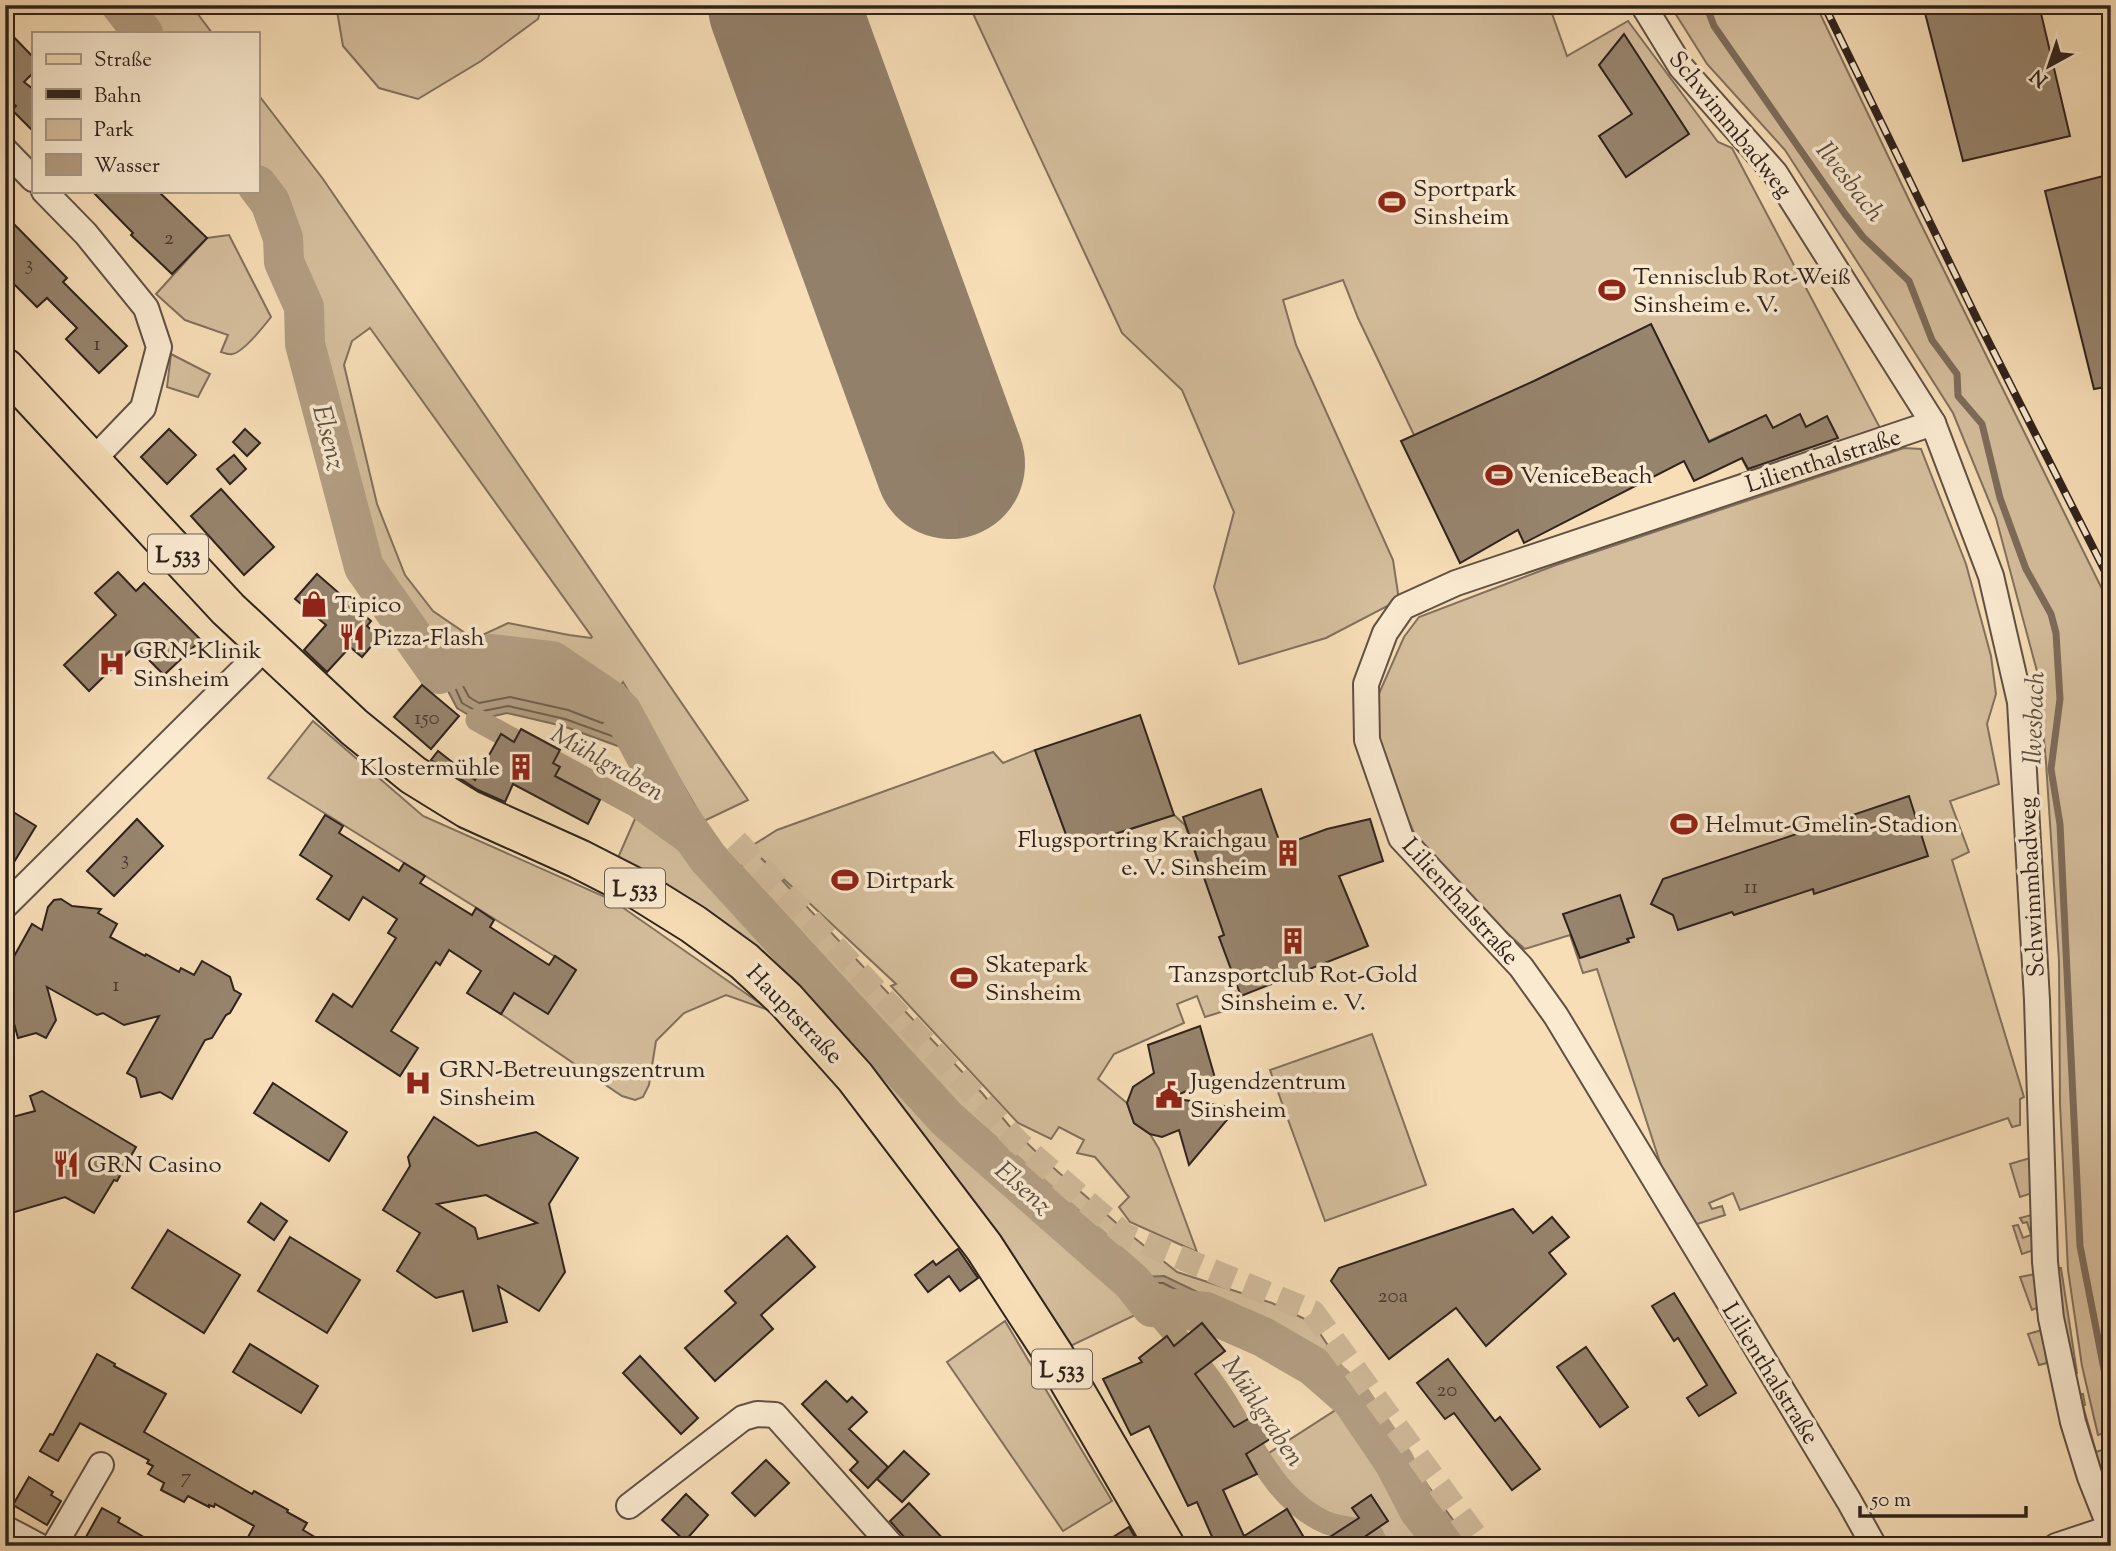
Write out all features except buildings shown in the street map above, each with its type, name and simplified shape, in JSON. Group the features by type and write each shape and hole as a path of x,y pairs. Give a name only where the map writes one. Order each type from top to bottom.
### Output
{"main road":[{"name":"L 533","path":"5,368 228,610 266,647"},
{"name":"Hauptstraße","path":"266,647 385,755 440,794 632,886 744,961 786,1000 855,1077 984,1247 1054,1355 1165,1546"}],"street":[{"name":"Schwimmbadweg","path":"1643,5 1681,67 1775,173 1934,423 1991,576 2020,702 2037,1000 2045,1262 2050,1307 2064,1386 2090,1477 2110,1529"},
{"path":"5,150 32,178"},
{"path":"45,192 86,234 146,308 159,347 143,408 92,461"},
{"name":"Lilienthalstraße","path":"1874,1546 1556,1016 1521,967 1401,838 1367,740 1366,684 1385,633 1403,607 1469,579 1934,423"},
{"path":"5,906 266,647"},
{"path":"629,1506 743,1418 757,1414 775,1415 892,1546"},
{"path":"54,1546 101,1465"},
{"path":"5,1528 39,1546"},
{"path":"2056,1546 2110,1529"}],"green space":[{"path":"111,5 191,5 211,32 133,32"},
{"path":"342,5 542,5 538,19 481,61 418,99 379,88 343,46 337,11"},
{"path":"969,5 1549,5 1567,56 1628,21 1718,142 1732,148 1880,428 1753,480 1728,432 1709,441 1702,429 1414,435 1358,318 1343,280 1283,300 1296,345 1393,560 1399,600 1326,638 1239,664 1214,587 1234,512 1182,390 1122,333"},
{"path":"1670,5 1816,5 1910,202 2111,607 2111,1431 2098,1435 2082,1366 2068,1270 2060,1104 2059,961 2038,675 1996,518 1953,413 1867,277 1785,150 1707,64"},
{"path":"259,96 323,179 748,800 704,821 623,682 610,700 552,661 492,654 435,674 393,627 358,568 330,505 297,349 258,212 246,192 259,192","holes":["370,328 591,638 508,623 474,639 433,611 405,575 377,504 344,365 352,341"]},
{"path":"229,235 271,317 247,344 231,354 221,352 228,335 185,320 156,294 207,238"},
{"path":"171,354 210,374 198,397 167,387"},
{"name":"Helmut-Gmelin-Stadion","path":"1904,448 1921,449 1966,564 1991,656 1996,694 1987,724 1999,784 1950,801 1969,852 1952,860 2024,1097 2020,1099 2020,1125 2012,1127 2008,1118 1740,1210 1733,1193 1709,1203 1712,1209 1722,1206 1725,1215 1694,1225 1668,1187 1597,969 1583,973 1570,935 1525,949 1473,903 1420,847 1385,766 1373,707 1404,637 1419,617 1556,565"},
{"path":"313,721 423,816 612,900 771,1011 726,995 684,1013 656,1041 649,1085 643,1097 635,1100 622,1096 501,1014 514,993 575,969 268,778"},
{"path":"1035,750 1071,848 1174,815 1185,825 1225,935 1241,996 1247,1004 1205,1017 1197,996 1177,1004 1184,1023 1114,1054 1098,1079 1127,1103 1134,1123 1150,1134 1159,1149 1197,1252 1130,1222 1119,1207 1129,1197 1095,1157 1077,1153 1084,1140 1059,1127 1051,1139 1018,1123 891,986 896,984 761,858 982,1093 1011,1128 1122,1228 1177,1272 1272,1303 1313,1323 1353,1383 1472,1546 1372,1546 1359,1528 1328,1530 1288,1502 1255,1462 1351,1400 1313,1366 1263,1337 1204,1295 1143,1277 1128,1281 1152,1307 1060,1351 961,1197 617,860 638,812 731,892 750,847 777,830 993,752 1003,763"},
{"path":"1372,1034 1426,1185 1325,1221 1270,1070"},
{"path":"2030,1158 2032,1193 2020,1197 2010,1164"},
{"path":"2031,1215 2034,1250 2022,1254 2013,1226 2018,1225 2023,1238 2031,1235 2027,1222 2023,1223 2020,1218"},
{"path":"2055,1268 2061,1268 2077,1373 2071,1374"},
{"path":"2035,1274 2039,1307 2032,1310 2020,1277"},
{"path":"1005,1321 1112,1501 1063,1531 947,1362"},
{"path":"2042,1330 2047,1363 2039,1365 2028,1334"},
{"path":"2083,1394 2083,1406 2096,1452 2108,1448 2106,1440 2111,1439 2111,1493 2088,1439 2076,1395"}],"water":[{"path":"492,654 552,661 610,700 622,712 648,757 563,726 507,713 477,720 457,708 439,674"},
{"path":"1164,1276 1204,1295 1263,1337 1206,1312 1152,1307 1132,1282 1143,1277"}],"waterway":[{"name":"Elsenz","path":"121,5 142,32"},
{"name":"Ilvesbach","path":"1706,5 1714,26 1845,214 1863,237 1909,281 1932,340 1957,374 1958,396 1982,424 2000,498 2026,569 2051,614 2056,633 2060,699 2051,769 2060,824 2080,1246 2111,1405"},
{"name":"Elsenz","path":"259,188 270,202 283,238 284,262 304,307 305,344 364,567 439,674 492,654 552,661 610,700 622,712 676,812 708,858 947,1119 1132,1282 1152,1307 1206,1312 1263,1337 1313,1366 1352,1400 1394,1462 1419,1510 1447,1546"},
{"name":"Mühlgraben","path":"477,720 636,806 708,858"},
{"name":"Mühlgraben","path":"1152,1307 1213,1383 1261,1461 1290,1497 1307,1512 1327,1523 1370,1531 1378,1546"}],"runway":[{"path":"783,5 950,464"}],"tunnel":[{"path":"736,841 1019,1143 1125,1235 1313,1312 1483,1546"}],"railway":[{"path":"1824,5 1978,321 2111,583"}],"place":[{"name":"Sportpark Sinsheim","path":"1392,202"},
{"name":"Tennisclub Rot-Weiß Sinsheim e. V.","path":"1612,290"},
{"name":"VeniceBeach","path":"1499,475"},
{"name":"Tipico","path":"314,604"},
{"name":"Pizza-Flash","path":"352,637"},
{"name":"GRN-Klinik Sinsheim","path":"112,664"},
{"name":"Klostermühle","path":"521,767"},
{"name":"Helmut-Gmelin-Stadion","path":"1684,824"},
{"name":"Flugsportring Kraichgau e. V. Sinsheim","path":"1288,853"},
{"name":"Dirtpark","path":"845,880"},
{"name":"Tanzsportclub Rot-Gold Sinsheim e. V.","path":"1293,941"},
{"name":"Skatepark Sinsheim","path":"964,978"},
{"name":"GRN-Betreuungszentrum Sinsheim","path":"418,1083"},
{"name":"Jugendzentrum Sinsheim","path":"1169,1095"},
{"name":"GRN Casino","path":"66,1164"}]}
